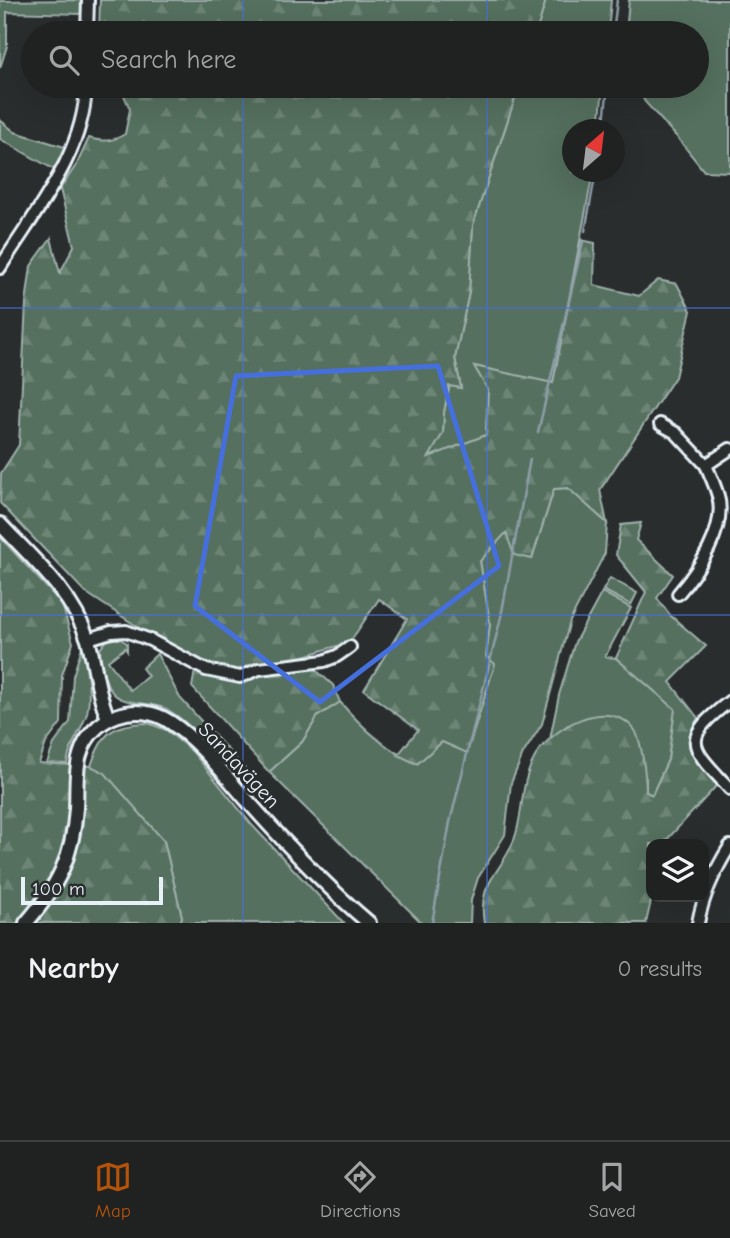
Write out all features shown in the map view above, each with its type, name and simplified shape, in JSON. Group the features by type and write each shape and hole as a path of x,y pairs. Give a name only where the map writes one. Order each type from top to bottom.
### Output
{"street":[{"path":"88,21 89,0"},
{"path":"0,268 70,155 82,117 84,98"},
{"path":"660,424 676,433 706,465 719,498 719,523 695,575 678,594"},
{"path":"706,465 730,449"},
{"path":"0,524 63,592 75,609 88,639 102,705 108,718 88,737 79,756 76,818 64,868 50,896 26,923"},
{"path":"88,639 111,632 127,631 150,640 206,670 240,677 259,669 324,661 351,647"},
{"path":"730,701 706,719 697,730 696,746 703,760 730,789"},
{"name":"Sandavägen","path":"108,718 129,711 149,713 169,721 192,740 301,861 369,923"},
{"path":"698,923 707,888 730,846"}],"highlighted area":[{"path":"438,366 499,566 320,702 195,606 236,376"}],"green space":[{"path":"81,0 81,14 7,12 7,46 0,68 0,1"},
{"path":"100,0 546,0 540,21 99,21"},
{"path":"546,0 611,0 609,21 540,21"},
{"path":"629,0 730,0 730,172 704,171 643,98 709,98 709,21 627,21"},
{"path":"125,98 515,98 473,225 469,292 455,358 461,388 449,386 443,433 429,457 486,435 488,390 474,366 553,383 581,240 595,243 594,285 639,296 658,280 677,284 691,311 675,377 600,490 607,523 568,488 554,489 532,559 514,555 506,533 480,561 490,624 486,656 495,664 467,753 442,742 417,764 398,755 418,730 364,690 407,619 379,599 350,642 301,657 333,685 340,702 318,716 302,742 269,772 192,687 195,671 232,679 170,648 85,592 0,503 1,473 19,445 26,303 31,266 51,238 60,273 74,246 60,189 77,164 89,138 108,140 125,134 130,109"},
{"path":"515,98 602,98 600,119 562,119 562,182 591,182 553,384 475,366 488,390 486,435 428,458 443,433 450,385 461,388 455,358 469,292 473,225"},
{"path":"0,120 15,132 68,148 53,169 0,139"},
{"path":"568,488 607,523 605,553 570,621 542,724 523,754 511,783 505,835 478,878 471,900 470,923 422,923 269,772 302,742 318,716 340,702 375,737 416,763 486,657 490,624 480,561 506,532 532,558 554,489"},
{"path":"641,523 636,540 673,575 657,598 671,616 706,646 670,682 698,718 691,737 692,745 699,761 718,784 668,839 646,839 646,902 651,902 646,923 484,923 484,898 491,879 514,840 526,778 535,757 554,735 581,719 595,715 610,715 623,719 637,734 646,792 652,795 668,760 675,709 616,658 646,592 616,555 621,525"},
{"path":"0,537 62,604 73,643 62,675 61,723 46,743 39,763 91,766 105,773 164,841 182,917 180,923 0,923"},
{"path":"610,578 637,593 631,605 603,590"},
{"path":"602,592 631,608 605,657 616,658 676,709 668,760 652,795 646,792 646,778 568,725 550,739 559,695 575,642"},
{"path":"117,637 127,643 127,651 125,648 108,661 130,690 148,676 142,668 157,654 180,698 249,773 238,783 214,753 176,715 160,707 121,698 111,691 104,674 100,649 108,639"},
{"path":"82,647 89,688 87,713 70,750 67,764 47,763 54,744 70,722 73,676"},
{"path":"148,723 166,730 192,751 251,824 344,923 180,923 182,917 164,841 91,766 100,745 110,732 126,725"}],"waterway":[{"path":"614,21 617,0"},
{"path":"604,119 607,98"},
{"path":"585,231 594,182"},
{"path":"538,432 583,242"},
{"path":"432,923 450,822 501,617 530,459"}]}
